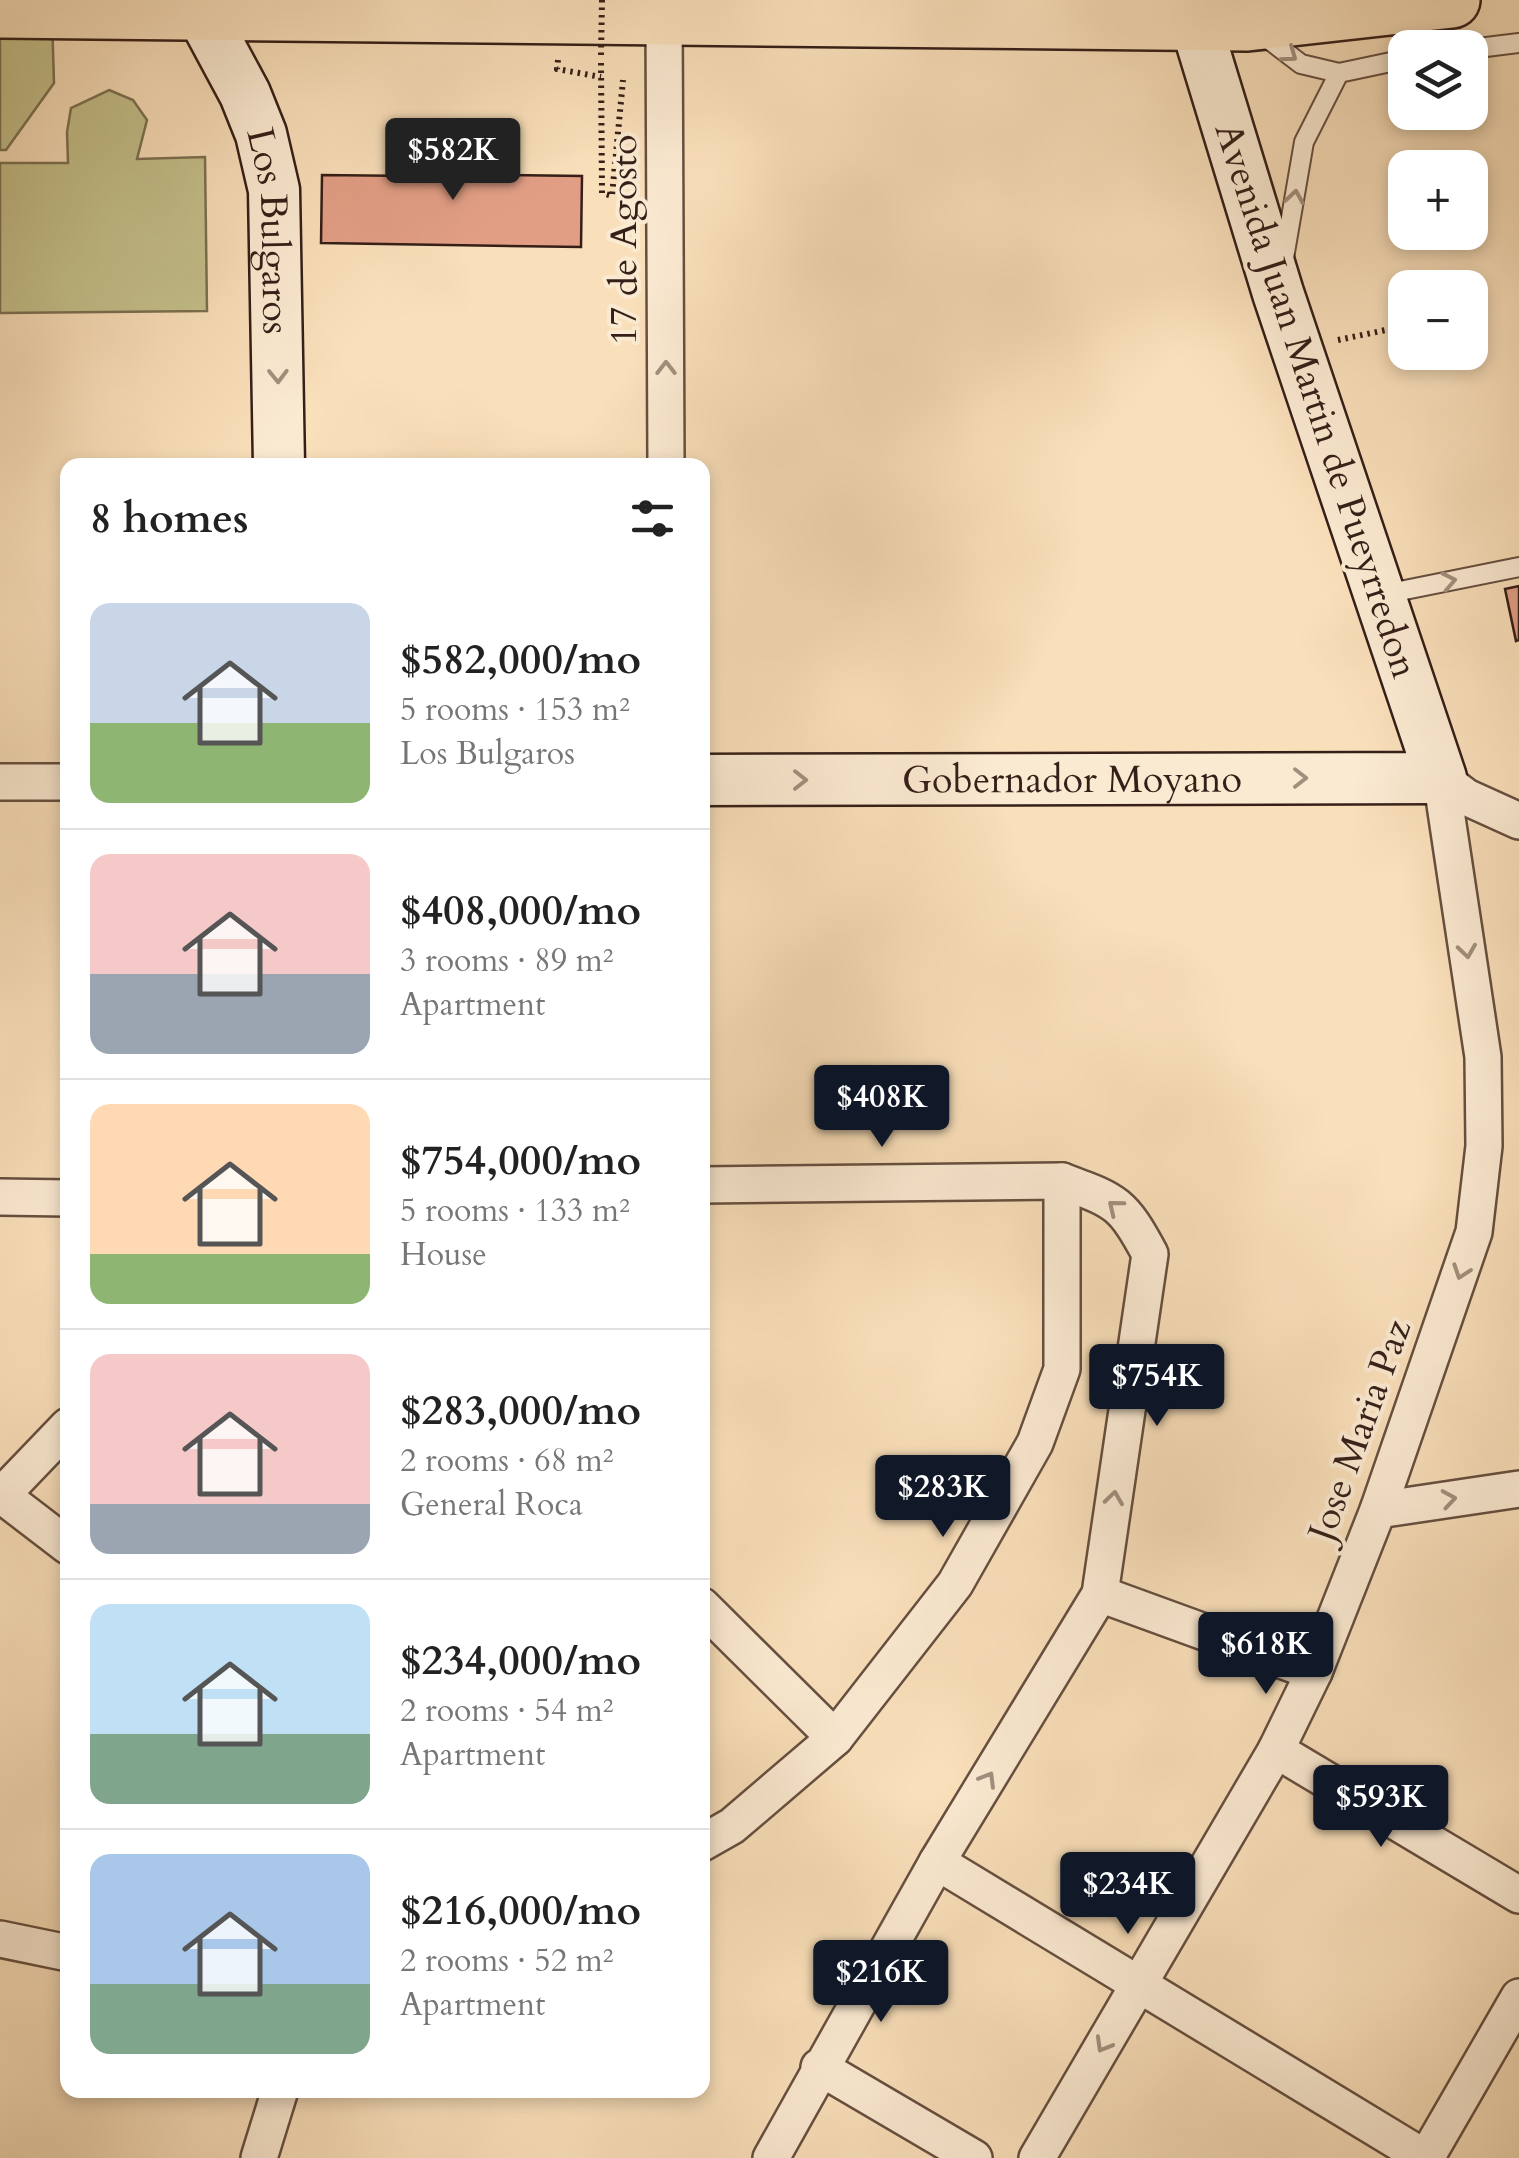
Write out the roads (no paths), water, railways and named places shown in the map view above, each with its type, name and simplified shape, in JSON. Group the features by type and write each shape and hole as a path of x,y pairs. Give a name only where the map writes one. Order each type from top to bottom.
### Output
{"highway":[{"path":"0,10 1221,22 1452,0"}],"street":[{"name":"Los Bulgaros","path":"202,14 245,94 261,134 274,190 279,458"},
{"name":"17 de Agosto","path":"664,15 666,458"},
{"name":"Avenida Juan Martin de Pueyrredon","path":"1221,22 1278,293 1442,778"},
{"name":"Gobernador Moyano","path":"710,780 1442,778"},
{"path":"1442,778 1466,798 1518,821"},
{"name":"Jose Maria Paz","path":"1037,2158 1276,1750 1314,1672 1378,1510 1474,1232 1484,1146 1483,1057 1442,778"},
{"path":"0,782 60,782"},
{"path":"1453,854 1476,837 1518,821"},
{"path":"710,1838 732,1826 836,1738 955,1584 1035,1443 1062,1369 1062,1181"},
{"path":"710,1185 1062,1181 1113,1200 1134,1224 1150,1254 1100,1594 937,1862 771,2158"},
{"path":"0,1197 60,1198"},
{"path":"60,1434 0,1496 60,1540"},
{"path":"1378,1510 1519,1489"},
{"path":"1100,1594 1314,1672"},
{"path":"710,1614 836,1738"},
{"path":"1276,1750 1519,1894"},
{"path":"937,1862 1426,2158 1519,1997"},
{"path":"0,1939 60,1951"},
{"path":"820,2068 974,2158"},
{"path":"260,2158 278,2098"}],"lane":[{"path":"1221,22 1301,64 1339,73 1388,63"},
{"path":"1488,46 1519,42"},
{"path":"1278,293 1304,142 1339,73"},
{"path":"1379,595 1519,567"}]}
